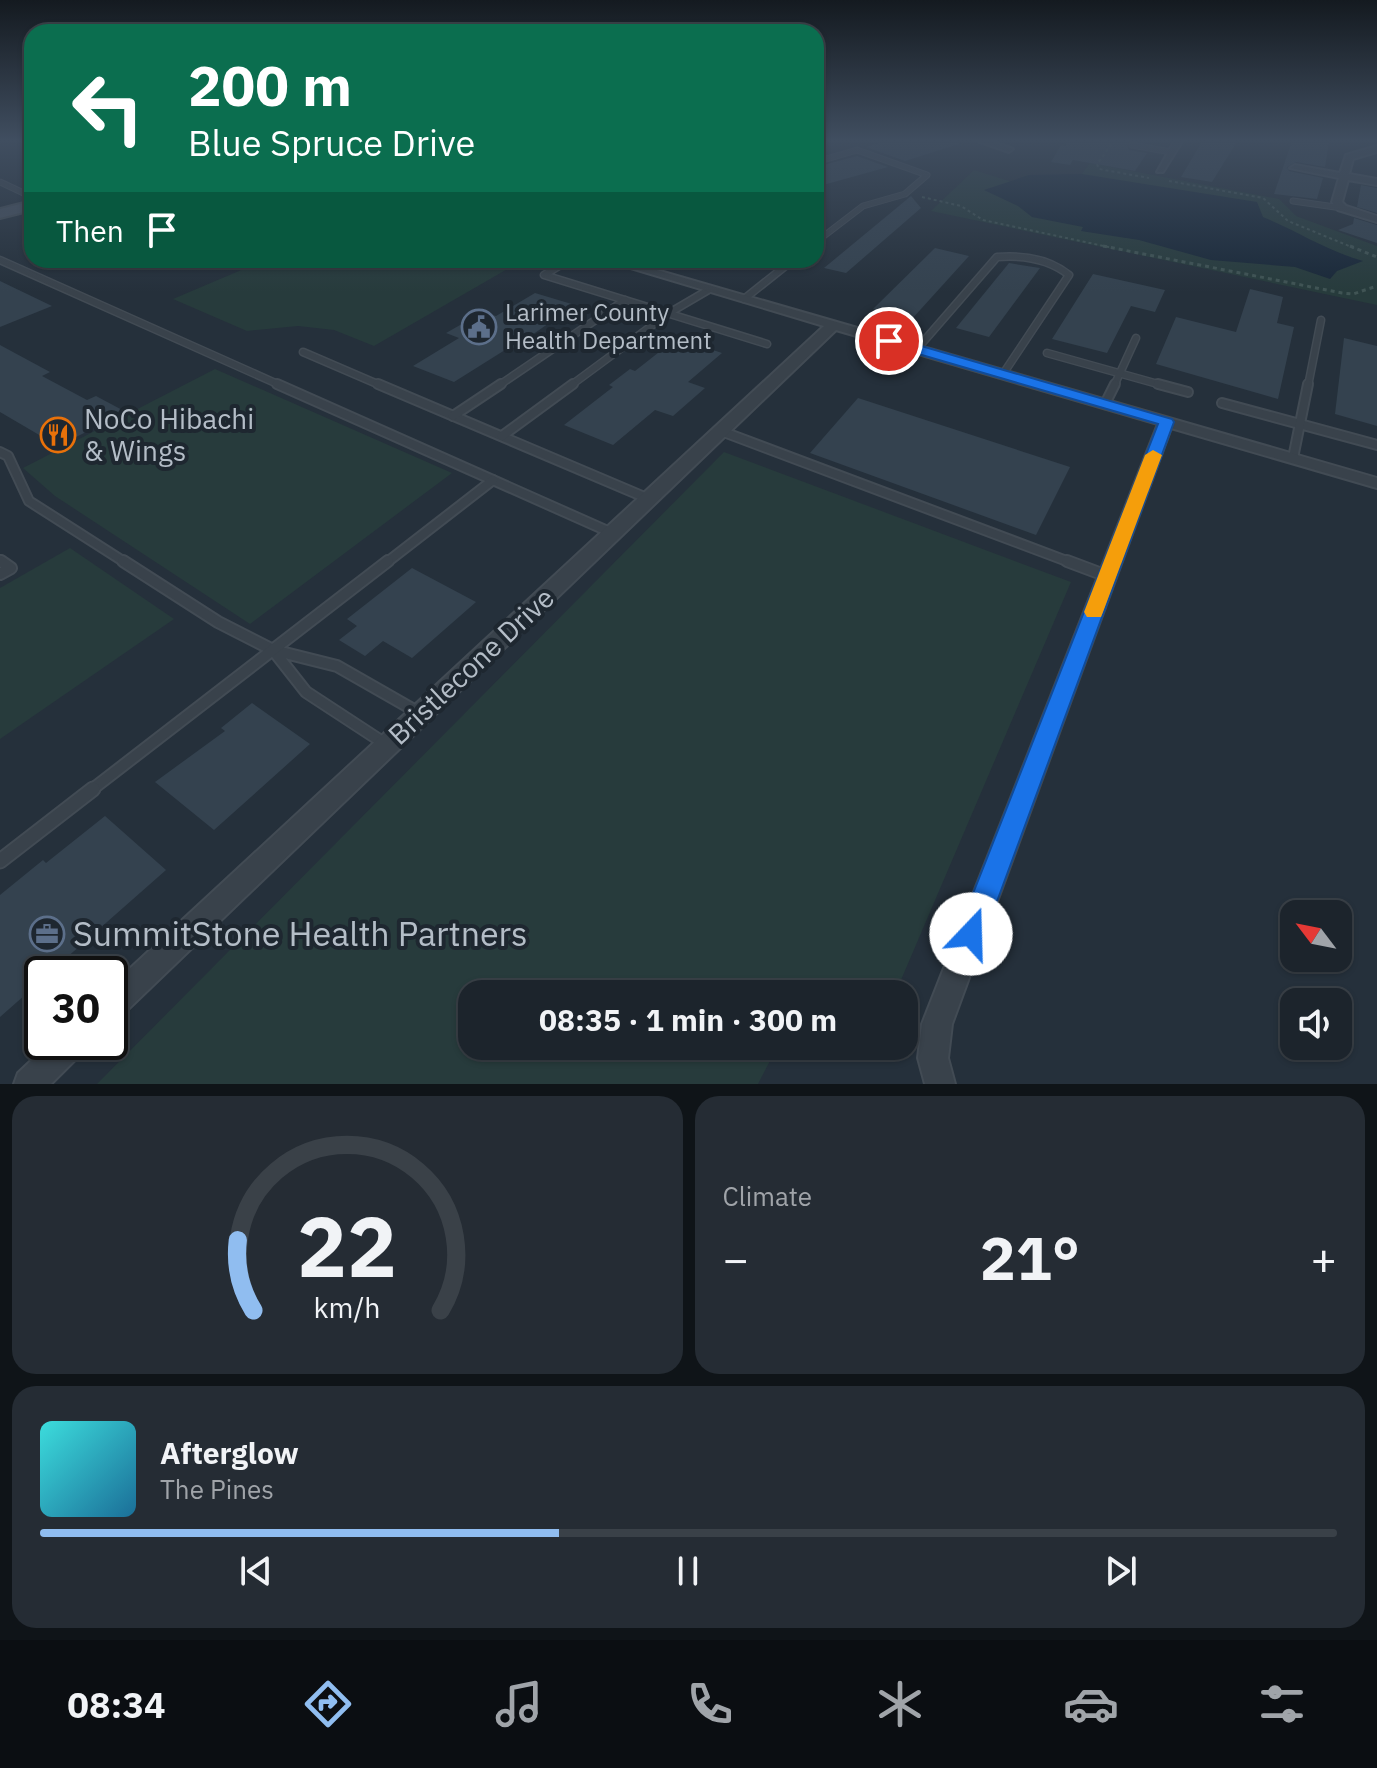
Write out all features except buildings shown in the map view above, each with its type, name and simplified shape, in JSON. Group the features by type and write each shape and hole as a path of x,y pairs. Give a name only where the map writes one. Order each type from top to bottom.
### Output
{"main road":[{"path":"0,214 24,207"}],"street":[{"path":"1340,191 1337,202 1342,208 1377,219"},
{"path":"638,268 1377,483"},
{"name":"Bristlecone Drive","path":"128,990 833,325"},
{"path":"940,1084 933,1058 937,1024 1166,422"},
{"path":"29,1084 54,1060"}],"lane":[{"path":"824,236 863,206 909,191"},
{"path":"1293,201 1342,208"},
{"path":"917,349 997,257 1014,255 1060,265 1069,275 1003,374"},
{"path":"0,260 612,533"},
{"path":"556,268 544,275 767,344"},
{"path":"744,299 783,268"},
{"path":"502,436 669,313 710,289"},
{"path":"453,416 625,300"},
{"path":"1293,458 1321,320"},
{"path":"1105,404 1136,338"},
{"path":"303,352 649,499"},
{"path":"1047,353 1188,392"},
{"path":"1222,403 1377,445"},
{"path":"721,431 1107,576"},
{"path":"3,456 29,501 218,622 273,650 337,666 421,714"},
{"path":"0,861 493,480"},
{"path":"0,560 11,568 0,574"},
{"path":"273,650 306,692 387,745"}],"path":[{"path":"1228,191 1263,198 1288,221 1377,257"},
{"path":"915,195 961,206 983,220 1022,230 1252,276 1353,294 1377,286"}],"green space":[{"path":"952,191 1040,191 1064,198 1070,191 1235,191 1279,199 1296,216 1377,246 1377,305 931,211"},
{"path":"246,268 509,268 374,346 334,330 298,326 247,331 173,299"},
{"path":"215,369 452,473 250,624 55,496 23,468"},
{"path":"724,452 1071,582 901,980 458,980 458,1060 770,1060 758,1084 97,1084 121,1060 128,1060 128,1053"},
{"path":"70,548 174,619 0,739 0,588"}],"water":[{"path":"985,191 1186,191 1257,202 1263,217 1363,261 1337,271 1330,279 1295,267 1211,260 1139,240 1081,231 1083,227 1032,217 1018,206"}],"slow traffic":[{"path":"1094,612 1153,455"}],"place":[{"name":"Larimer County Health Department","path":"479,327"},
{"name":"NoCo Hibachi & Wings","path":"58,435"},
{"name":"SummitStone Health Partners","path":"47,934"}],"route":[{"path":"889,341 1166,422 971,934"}]}
